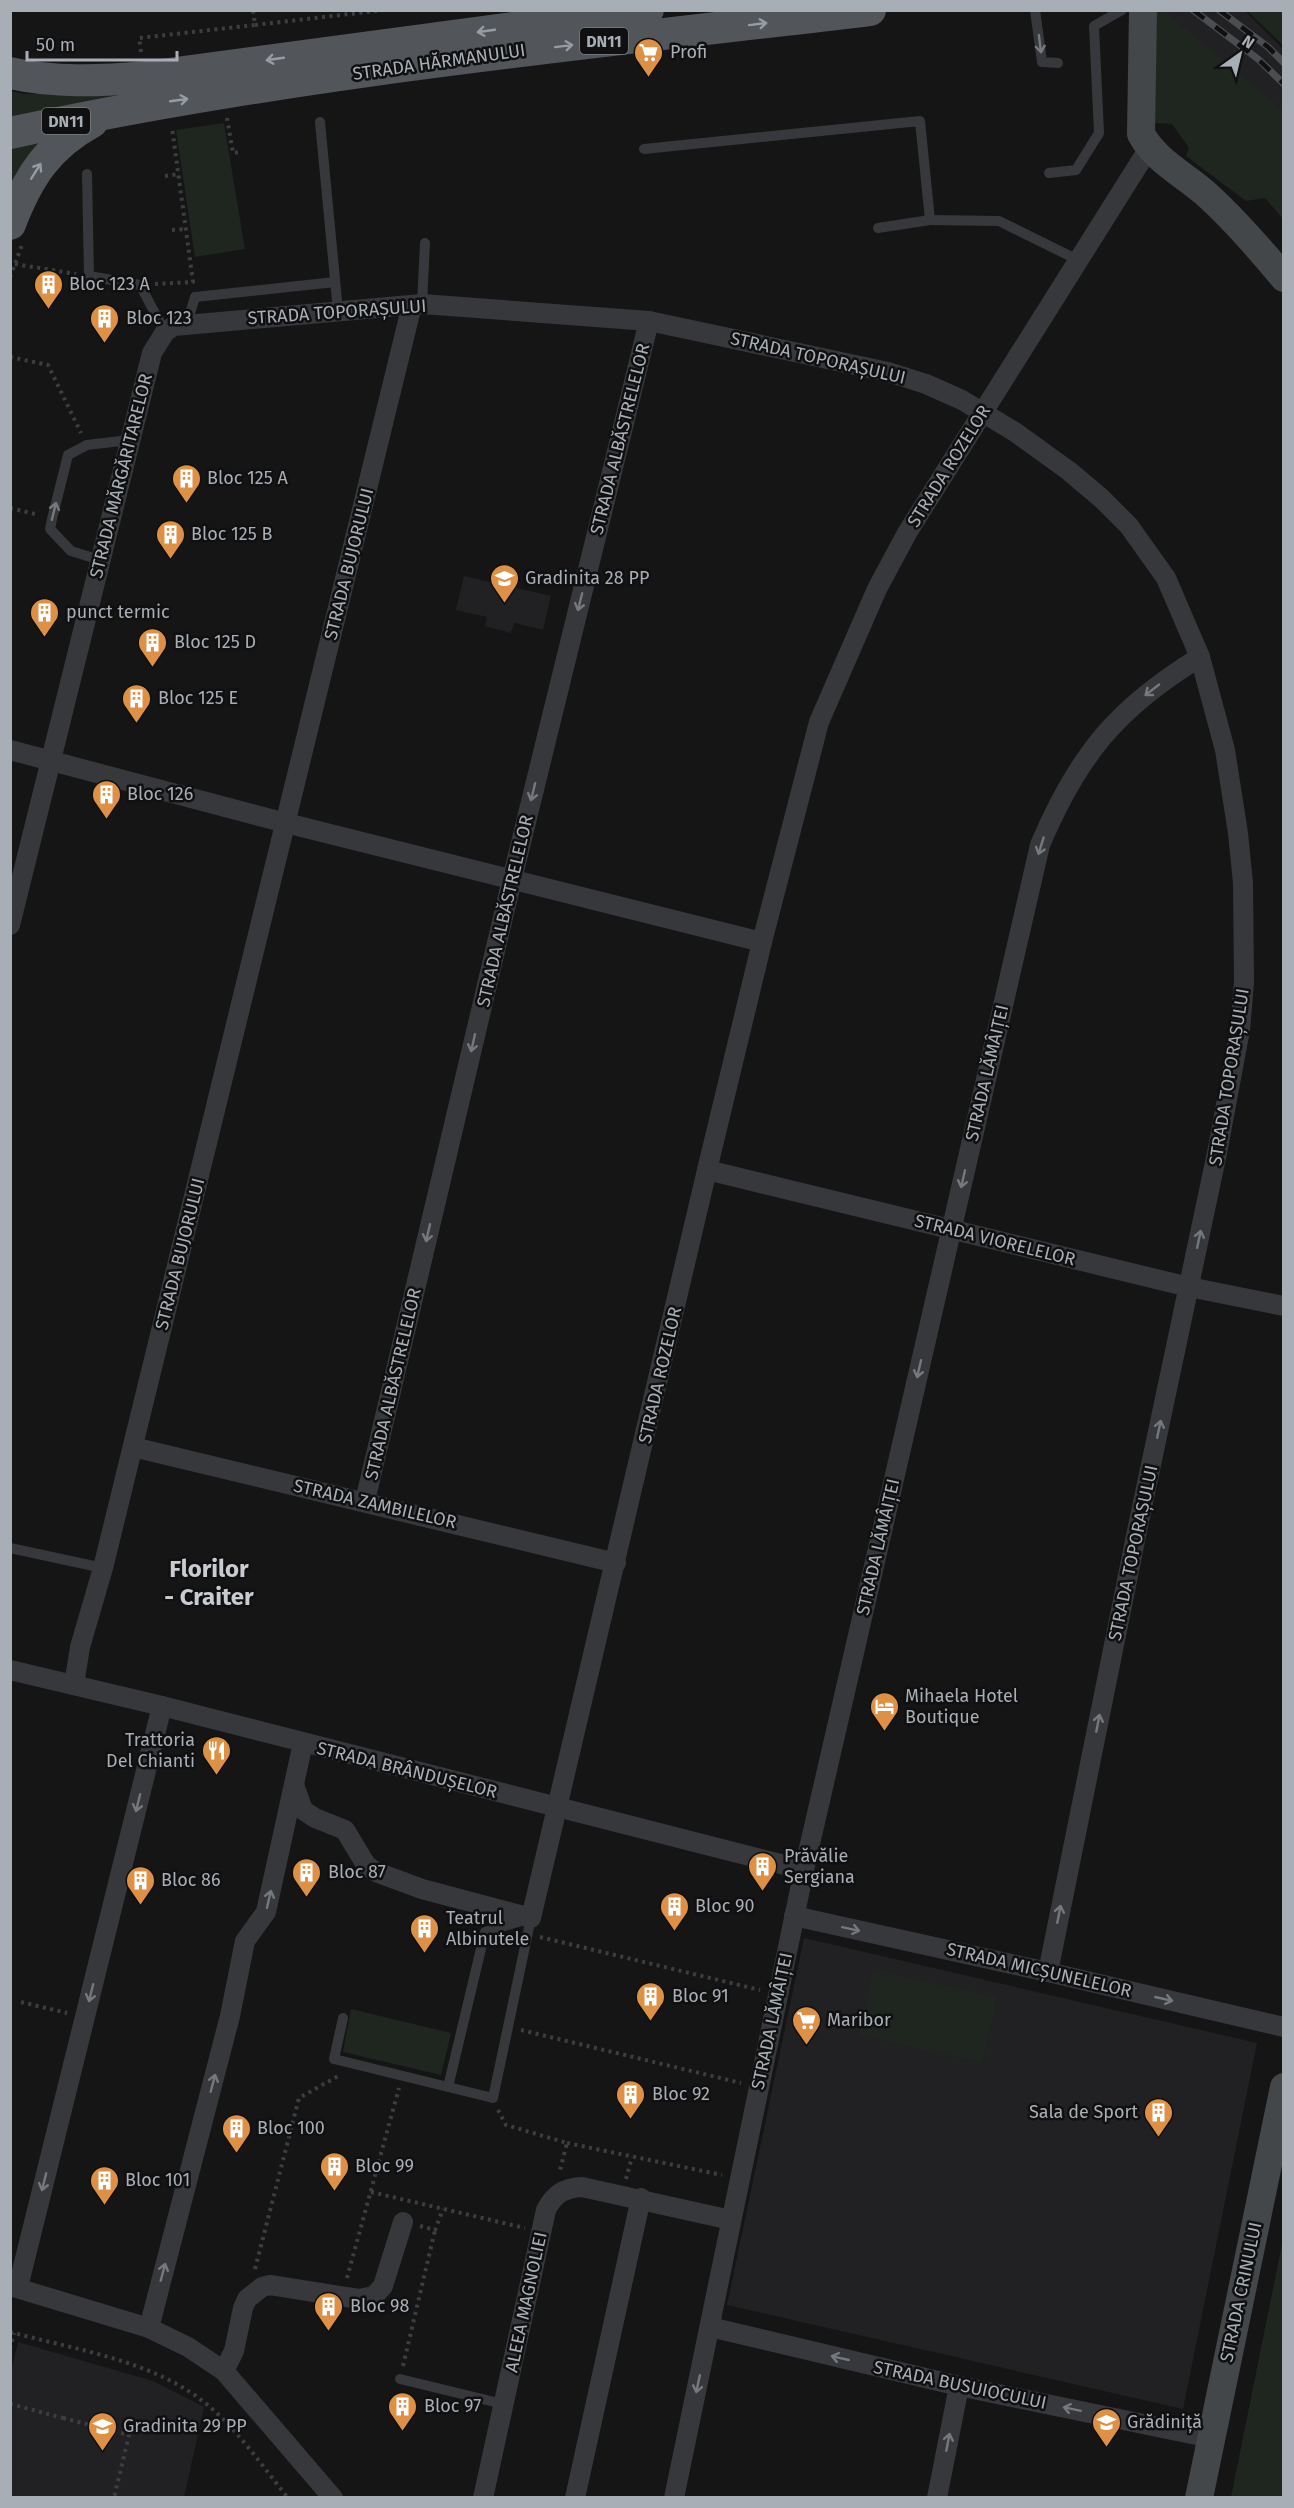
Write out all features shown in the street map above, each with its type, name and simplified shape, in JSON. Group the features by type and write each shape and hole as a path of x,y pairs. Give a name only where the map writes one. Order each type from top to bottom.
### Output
{"main road":[{"name":"STRADA HĂRMANULUI","path":"10,73 28,77 103,80 146,77 584,14 648,10"},
{"name":"STRADA HĂRMANULUI","path":"10,133 121,109 473,57 870,10"},
{"path":"10,51 75,79"},
{"path":"10,224 18,202 38,166 55,148 74,132 121,109"}],"street":[{"path":"1143,10 1141,134 1149,148 1231,218 1255,242 1284,278"},
{"name":"STRADA ROZELOR","path":"529,1926 707,1170 762,942 819,722 872,600 902,543 1149,148"},
{"name":"STRADA TOPORAȘULUI","path":"165,332 174,326 188,323 417,305 649,321 888,372 926,384 962,400 1015,432 1069,471 1129,526 1166,578 1200,657 1225,750 1238,833 1245,946 1240,1030 1048,1972"},
{"name":"STRADA BUJORULUI","path":"74,1685 80,1647 103,1568 286,823 417,305"},
{"name":"STRADA ALBĂSTRELELOR","path":"365,1501 512,880 649,321"},
{"name":"STRADA MĂRGĂRITARELOR","path":"10,925 129,440 152,353 165,332"},
{"name":"STRADA LĂMÂIȚEI","path":"674,2498 804,1870 1040,845 1059,801 1088,754 1107,730 1146,694 1200,657"},
{"path":"10,750 286,823 762,942"},
{"name":"STRADA VIORELELOR","path":"707,1170 1189,1287 1284,1306"},
{"name":"STRADA ZAMBILELOR","path":"133,1447 616,1563"},
{"name":"STRADA BRÂNDUȘELOR","path":"10,1670 162,1706 804,1870"},
{"path":"162,1706 85,2018 14,2287 149,2328 188,2347 224,2371 333,2498"},
{"path":"149,2328 230,2016 245,1941 266,1912 303,1743"},
{"path":"294,1785 303,1810 315,1818 345,1830 366,1865 376,1872 529,1926"},
{"name":"STRADA MICȘUNELELOR","path":"794,1916 1284,2027"},
{"name":"STRADA CRINULUI","path":"1199,2498 1284,2087"},
{"path":"552,2199 562,2191 582,2187 641,2198 731,2220"},
{"path":"575,2498 641,2198"},
{"name":"ALEEA MAGNOLIEI","path":"483,2498 546,2210 552,2199"},
{"path":"224,2371 234,2351 240,2317 247,2299 262,2287 270,2285 366,2299 379,2292 383,2286 403,2222"},
{"name":"STRADA BUSUIOCULUI","path":"710,2327 959,2386 1211,2438"},
{"path":"937,2498 959,2386"}],"lane":[{"path":"1035,10 1042,62 1058,63"},
{"path":"1049,174 1076,170 1099,133 1091,62 1094,26 1122,10"},
{"path":"644,149 920,121 930,220"},
{"path":"320,122 338,311"},
{"path":"87,174 89,276 140,285 165,332"},
{"path":"878,228 930,220 999,221 1080,261"},
{"path":"417,305 425,243"},
{"path":"188,323 195,297 335,282"},
{"path":"100,560 71,551 50,529 52,519 68,455 87,445 129,440"},
{"path":"10,1548 103,1568"},
{"path":"343,2018 334,2059 356,2065 493,2098 529,1926 485,1932 448,2087"},
{"path":"400,2379 503,2404"}],"path":[{"path":"253,10 255,25"},
{"path":"142,56 139,38 384,10"},
{"path":"227,117 233,153 241,152"},
{"path":"140,285 193,282 171,124"},
{"path":"165,176 179,174"},
{"path":"172,230 186,229"},
{"path":"15,264 89,276"},
{"path":"10,357 48,365 87,445"},
{"path":"10,508 52,519"},
{"path":"529,1926 778,1994"},
{"path":"21,2002 85,2018"},
{"path":"508,2027 759,2087"},
{"path":"247,2299 298,2098 356,2065"},
{"path":"342,2296 402,2076"},
{"path":"493,2098 506,2125 567,2143 740,2179"},
{"path":"552,2199 567,2143"},
{"path":"371,2192 541,2232"},
{"path":"400,2379 435,2230 443,2209"},
{"path":"403,2222 435,2230"},
{"path":"10,2349 12,2332 149,2369 210,2407 288,2498"},
{"path":"10,2404 62,2421 129,2435 114,2498"}],"shaded area":[{"path":"1156,11 1164,11 1283,112 1283,219 1265,198 1246,201 1186,156 1189,148 1172,124 1155,123"},
{"path":"1163,11 1245,11 1283,49 1283,131"},
{"path":"1247,11 1283,11 1283,45"},
{"path":"11,91 24,94 130,92 130,95 11,119"},
{"path":"224,123 245,249 195,257 176,130"},
{"path":"42,142 15,175 11,185 11,150 21,145"},
{"name":"Gradinita 28 PP","path":"464,576 551,596 543,630 514,623 511,633 485,626 487,617 456,610"},
{"path":"804,1938 1257,2043 1183,2409 727,2305"},
{"path":"873,1970 997,1997 982,2063 859,2035"},
{"path":"351,2009 451,2033 441,2075 343,2052"},
{"path":"1283,2239 1283,2497 1231,2497"},
{"name":"Gradinita 29 PP","path":"18,2342 153,2381 204,2407 184,2497 11,2497 10,2376"}],"railway":[{"path":"1193,10 1258,59 1284,84"},
{"path":"1219,10 1268,47 1284,63"}],"place":[{"name":"Profi","path":"649,78"},
{"name":"Bloc 123 A","path":"48,310"},
{"name":"Bloc 123","path":"105,344"},
{"name":"Bloc 125 A","path":"186,504"},
{"name":"Bloc 125 B","path":"170,560"},
{"name":"Gradinita 28 PP","path":"504,604"},
{"name":"punct termic","path":"45,638"},
{"name":"Bloc 125 D","path":"153,668"},
{"name":"Bloc 125 E","path":"137,724"},
{"name":"Bloc 126","path":"106,820"},
{"name":"Mihaela Hotel Boutique","path":"884,1732"},
{"name":"Trattoria Del Chianti","path":"216,1776"},
{"name":"Prăvălie Sergiana","path":"763,1892"},
{"name":"Bloc 87","path":"307,1898"},
{"name":"Bloc 86","path":"140,1906"},
{"name":"Bloc 90","path":"674,1932"},
{"name":"Teatrul Albinutele","path":"425,1954"},
{"name":"Bloc 91","path":"651,2022"},
{"name":"Maribor","path":"806,2046"},
{"name":"Bloc 92","path":"631,2120"},
{"name":"Sala de Sport","path":"1159,2138"},
{"name":"Bloc 100","path":"236,2154"},
{"name":"Bloc 99","path":"334,2192"},
{"name":"Bloc 101","path":"104,2206"},
{"name":"Bloc 98","path":"329,2332"},
{"name":"Bloc 97","path":"403,2432"},
{"name":"Grădiniță","path":"1106,2448"},
{"name":"Gradinita 29 PP","path":"102,2452"}],"district":[{"name":"Florilor - Craiter","path":"209,1583"}]}
